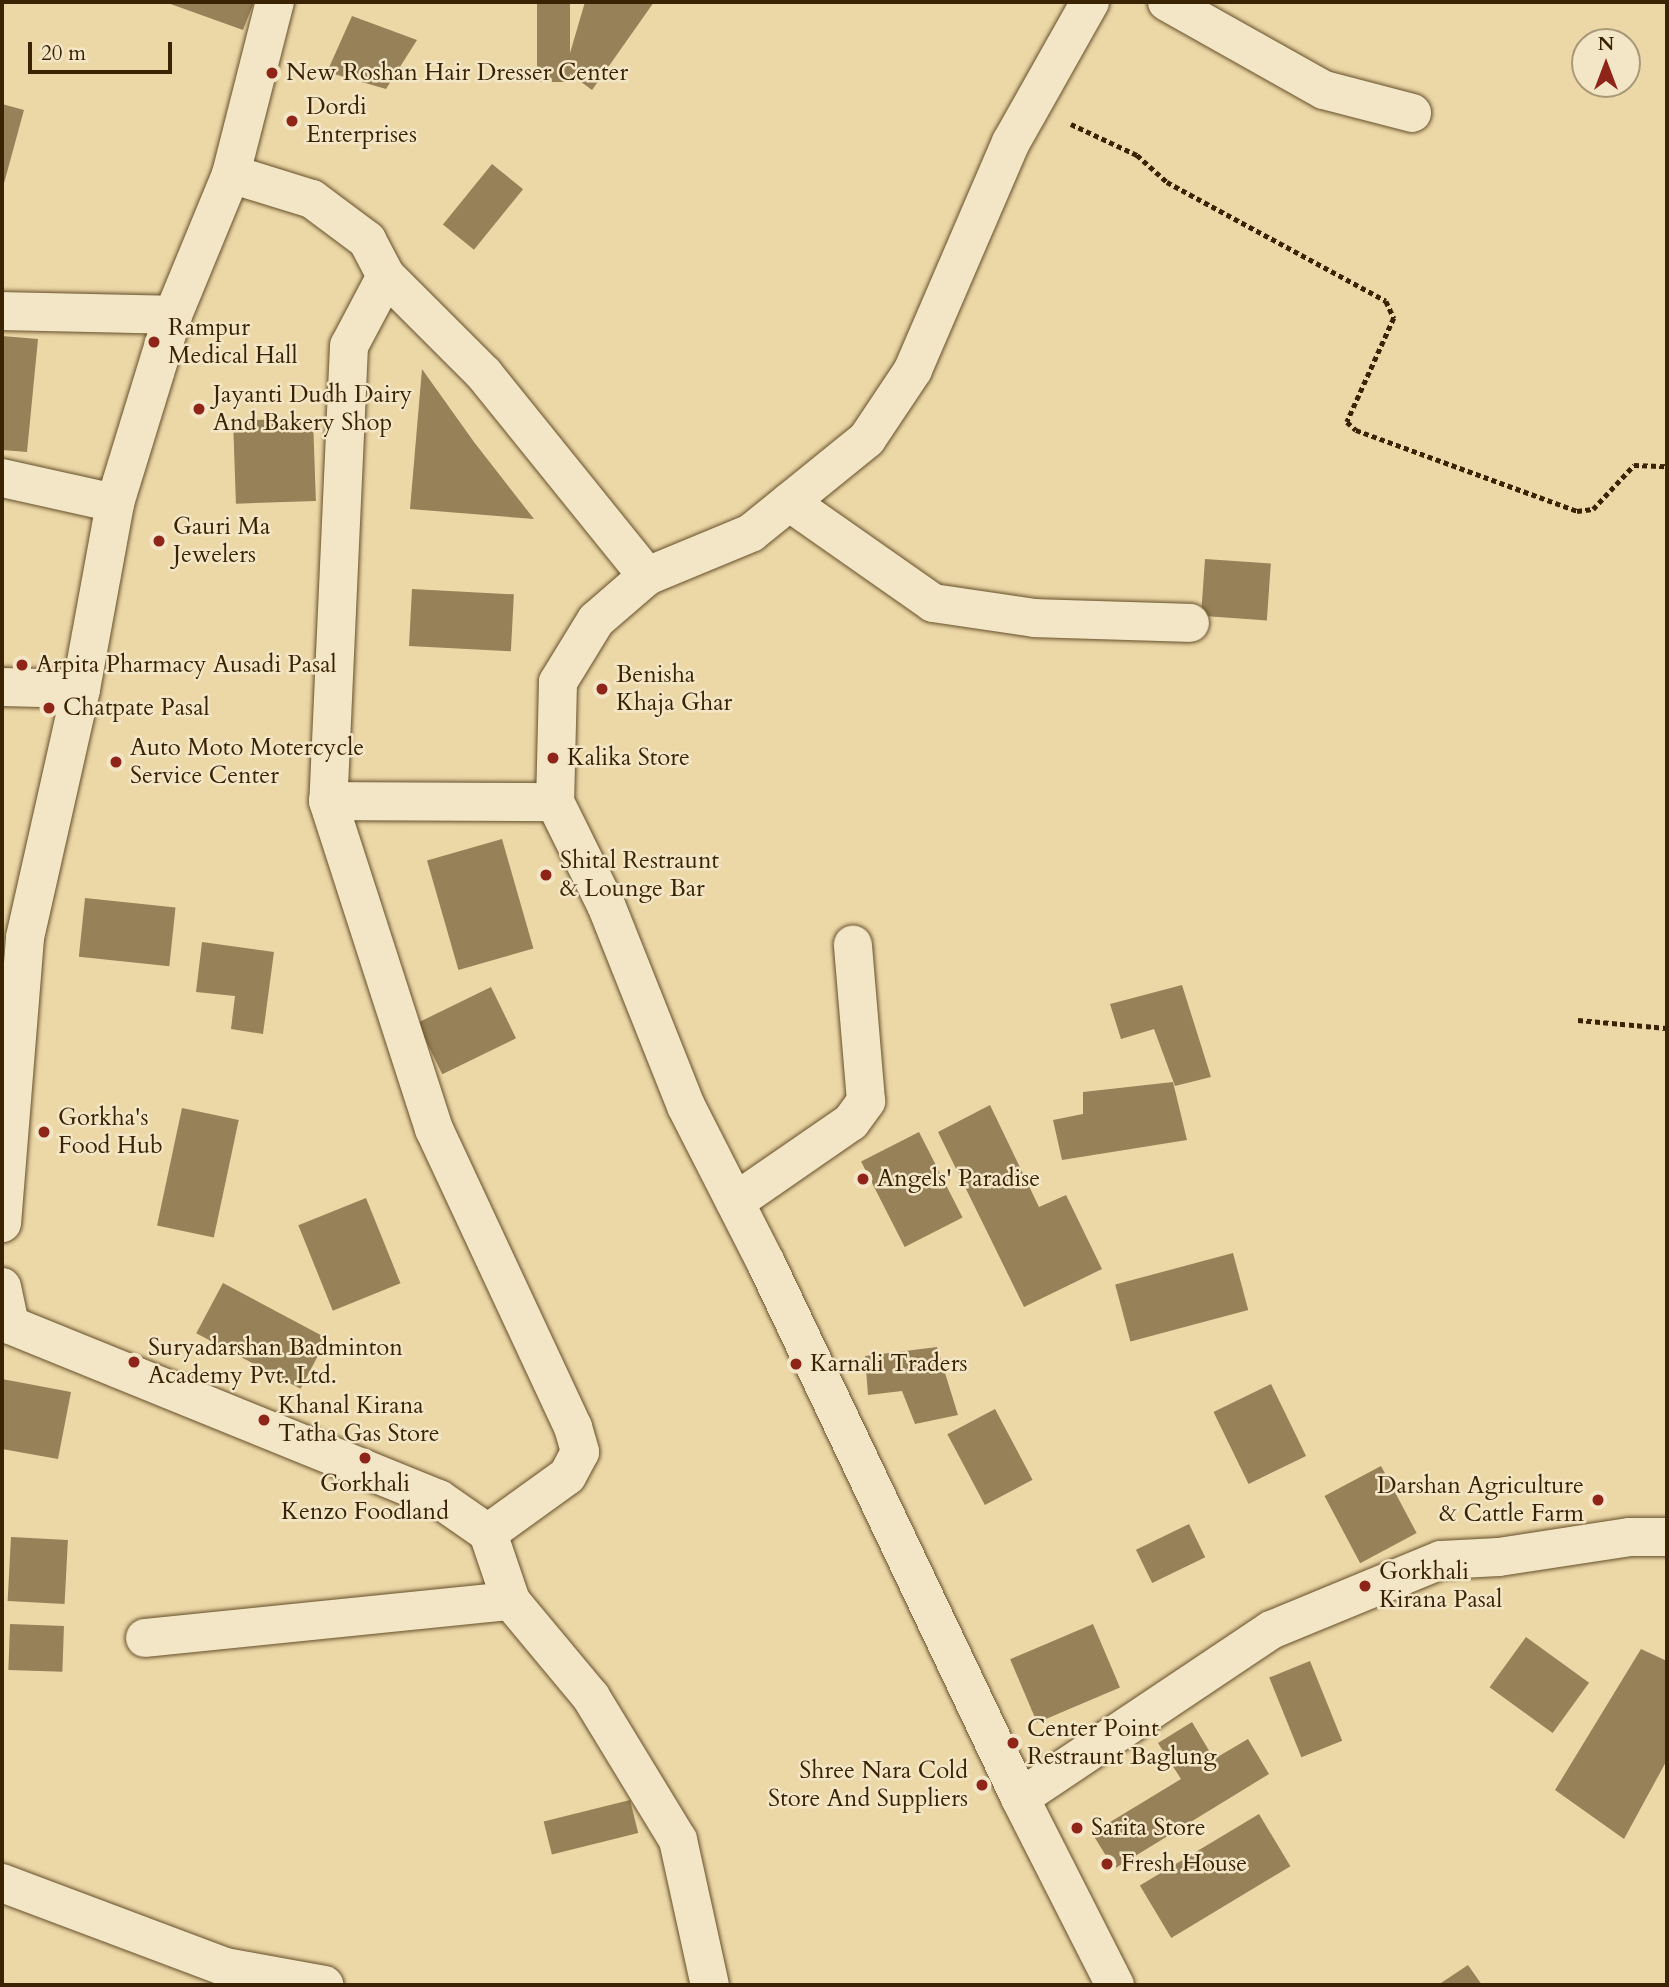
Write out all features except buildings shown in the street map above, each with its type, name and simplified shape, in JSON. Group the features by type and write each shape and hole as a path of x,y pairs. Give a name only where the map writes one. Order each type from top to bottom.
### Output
{"street":[{"path":"2,1223 25,937 80,689 115,503 173,316 231,174 275,2"},
{"path":"1090,2 1011,142 913,370 867,439 751,533 647,576 596,620 558,682 555,802 606,905 686,1106 916,1571 1020,1798 1115,1985"},
{"path":"1167,2 1324,90 1412,113"},
{"path":"231,174 312,198 367,240 386,276 484,373 647,576"},
{"path":"386,276 349,346 328,801 434,1129 573,1427 580,1452 568,1476 488,1533"},
{"path":"2,311 173,316"},
{"path":"2,478 115,503"},
{"path":"789,502 933,603 1035,618 1190,622"},
{"path":"2,687 80,689"},
{"path":"328,801 555,802"},
{"path":"735,1202 851,1122 866,1101 853,945"},
{"path":"2,1287 6,1333 439,1499 488,1533 511,1601 591,1697 678,1840 710,1985"},
{"path":"1020,1798 1271,1630 1441,1560 1499,1557 1630,1537 1667,1537"},
{"path":"145,1638 511,1601"},
{"path":"2,1883 225,1967 324,1985"}],"path":[{"path":"1032,106 1137,155 1167,182 1385,301 1394,318 1347,422 1356,430 1577,511 1593,509 1634,465 1667,467"},
{"path":"1578,1020 1667,1028"}],"place":[{"name":"New Roshan Hair Dresser Center","path":"272,73"},
{"name":"Dordi Enterprises","path":"292,121"},
{"name":"Rampur Medical Hall","path":"154,342"},
{"name":"Jayanti Dudh Dairy And Bakery Shop","path":"199,409"},
{"name":"Gauri Ma Jewelers","path":"159,541"},
{"name":"Arpita Pharmacy Ausadi Pasal","path":"22,665"},
{"name":"Benisha Khaja Ghar","path":"602,689"},
{"name":"Chatpate Pasal","path":"49,708"},
{"name":"Kalika Store","path":"553,758"},
{"name":"Auto Moto Motercycle Service Center","path":"116,762"},
{"name":"Shital Restraunt & Lounge Bar","path":"546,875"},
{"name":"Gorkha's Food Hub","path":"44,1132"},
{"name":"Angels' Paradise","path":"863,1179"},
{"name":"Suryadarshan Badminton Academy Pvt. Ltd.","path":"134,1362"},
{"name":"Karnali Traders","path":"796,1364"},
{"name":"Khanal Kirana Tatha Gas Store","path":"264,1420"},
{"name":"Gorkhali Kenzo Foodland","path":"365,1458"},
{"name":"Darshan Agriculture & Cattle Farm","path":"1598,1500"},
{"name":"Gorkhali Kirana Pasal","path":"1365,1586"},
{"name":"Center Point Restraunt Baglung","path":"1013,1743"},
{"name":"Shree Nara Cold Store And Suppliers","path":"982,1785"},
{"name":"Sarita Store","path":"1077,1828"},
{"name":"Fresh House","path":"1107,1864"}]}
